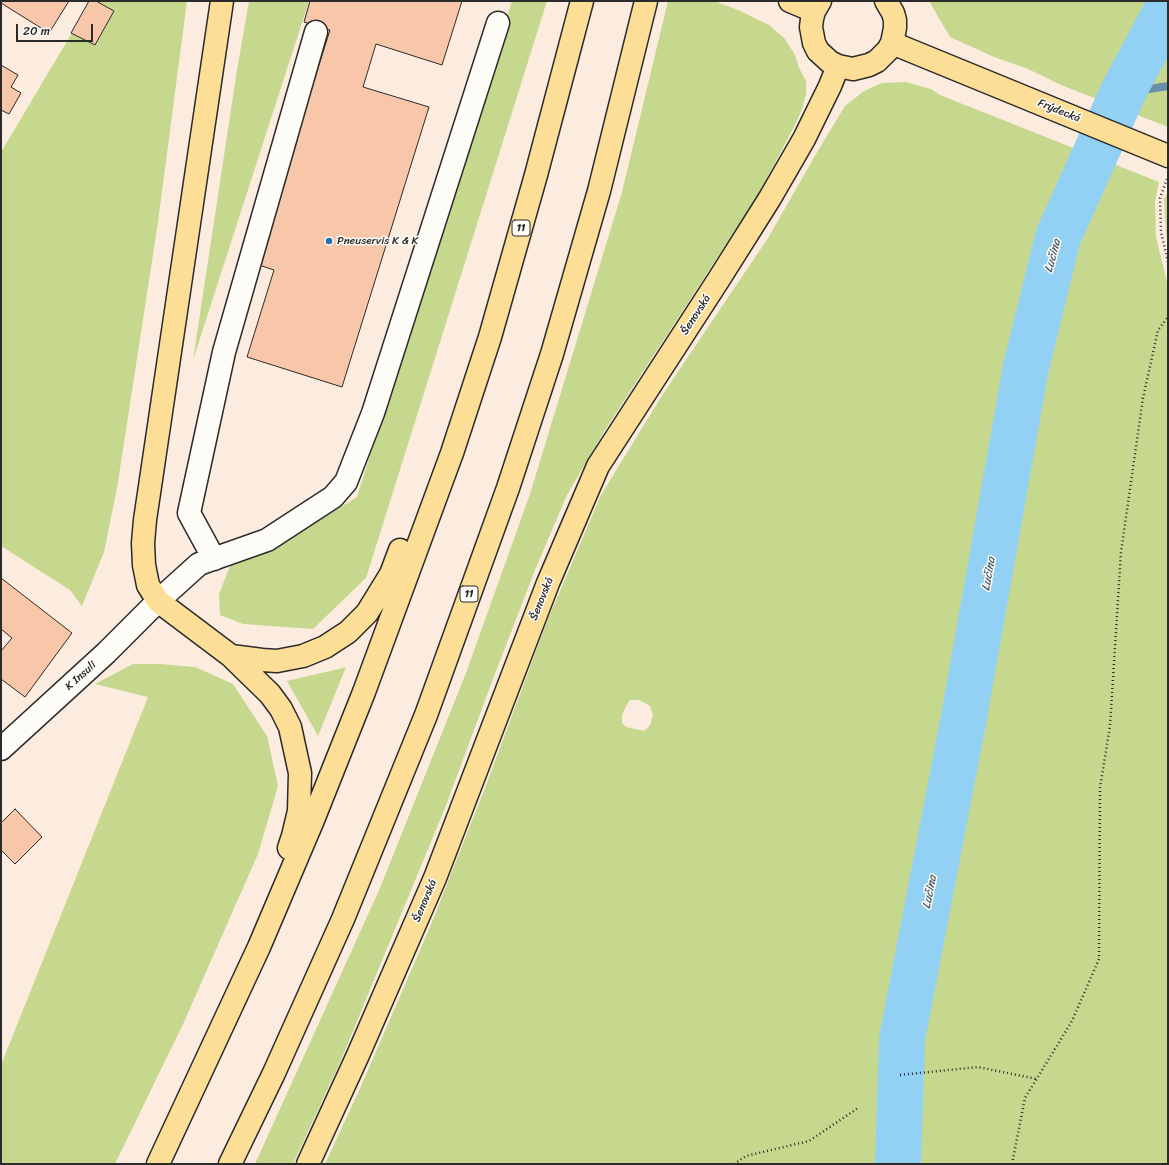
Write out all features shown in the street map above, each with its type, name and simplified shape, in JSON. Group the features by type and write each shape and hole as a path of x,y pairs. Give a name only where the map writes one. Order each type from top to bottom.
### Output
{"main road":[{"path":"222,1 145,520 143,544 144,565 148,585 158,601 231,656 270,694 281,709 290,727 300,773 298,811 294,836 272,896 259,947"},
{"name":"11","path":"158,1164 259,947 313,820 364,692 452,453 490,337 534,183 582,1"},
{"name":"11","path":"230,1164 274,1073 343,920 426,715 505,495 552,354 599,191 646,1"},
{"path":"790,1 817,6 811,27 814,43 824,57 838,66 854,69 869,65 883,56 892,43 895,20 886,1"},
{"name":"Frýdecká","path":"892,43 1168,156"},
{"name":"Šenovská","path":"308,1164 358,1056 435,878 548,583 598,466 770,198 804,139 838,66"},
{"path":"231,656 262,660 277,660 303,656 325,647 358,624 375,602 391,574 422,490 452,453"}],"street":[{"name":"K Insuli","path":"1,748 106,653 158,601 199,564 267,540 333,497 346,482 374,413 498,23"},
{"path":"214,559 189,513 224,352 316,32"}],"path":[{"path":"1168,177 1160,198 1161,232 1168,262"},
{"path":"1012,1164 1025,1098 1072,1021 1099,959 1100,788 1110,726 1120,552 1143,398 1158,330 1168,318"},
{"path":"900,1075 978,1067 1037,1079"},
{"path":"734,1164 746,1156 809,1141 858,1108"}],"green space":[{"path":"91,1 187,1 158,222 117,488 104,552 82,606 70,590 1,546 1,152"},
{"path":"249,1 309,1 193,360 237,70"},
{"path":"512,1 547,1 366,578 313,629 243,624 220,615 219,594 230,566 280,545 357,497"},
{"path":"668,1 714,1 738,10 769,25 785,39 795,55 799,68 806,81 806,94 802,109 758,195 605,430 567,495 535,570 445,808 341,1060 293,1164 255,1164 380,888 466,673 530,494 622,192"},
{"path":"929,1 1168,1 1168,127 1061,85 1028,69 994,57 950,37"},
{"path":"906,82 931,89 940,95 1159,182 1155,202 1156,237 1168,286 1168,1164 325,1164 361,1086 430,927 485,788 548,619 601,495 663,394 768,238 845,106 864,91 882,83","holes":["630,700 638,700 650,706 653,715 650,725 644,731 626,727 622,723 622,715"]},
{"path":"1168,192 1168,242 1164,199"},
{"path":"133,664 160,664 195,667 233,684 267,736 278,786 258,854 184,1022 115,1164 1,1164 1,1065 148,697 95,684"},
{"path":"346,667 318,736 287,681"}],"building":[{"path":"1,1 69,1 49,33 1,3"},
{"path":"89,1 96,1 114,11 95,45 71,33"},
{"path":"310,1 462,1 442,65 376,44 363,87 429,107 342,387 247,357 274,270 256,264 330,30 304,22"},
{"path":"1,65 18,75 11,87 21,93 9,114 1,110"},
{"path":"1,578 72,633 25,697 1,679 1,651 12,638 1,629"},
{"path":"15,809 42,837 15,864 1,850 1,823"}],"waterway":[{"name":"Lučina","path":"898,1164 902,1039 963,722 1026,367 1058,237 1124,90 1168,8"},
{"path":"1124,90 1143,90 1168,86"}],"place":[{"name":"Pneuservis K & K","path":"329,241"}]}
